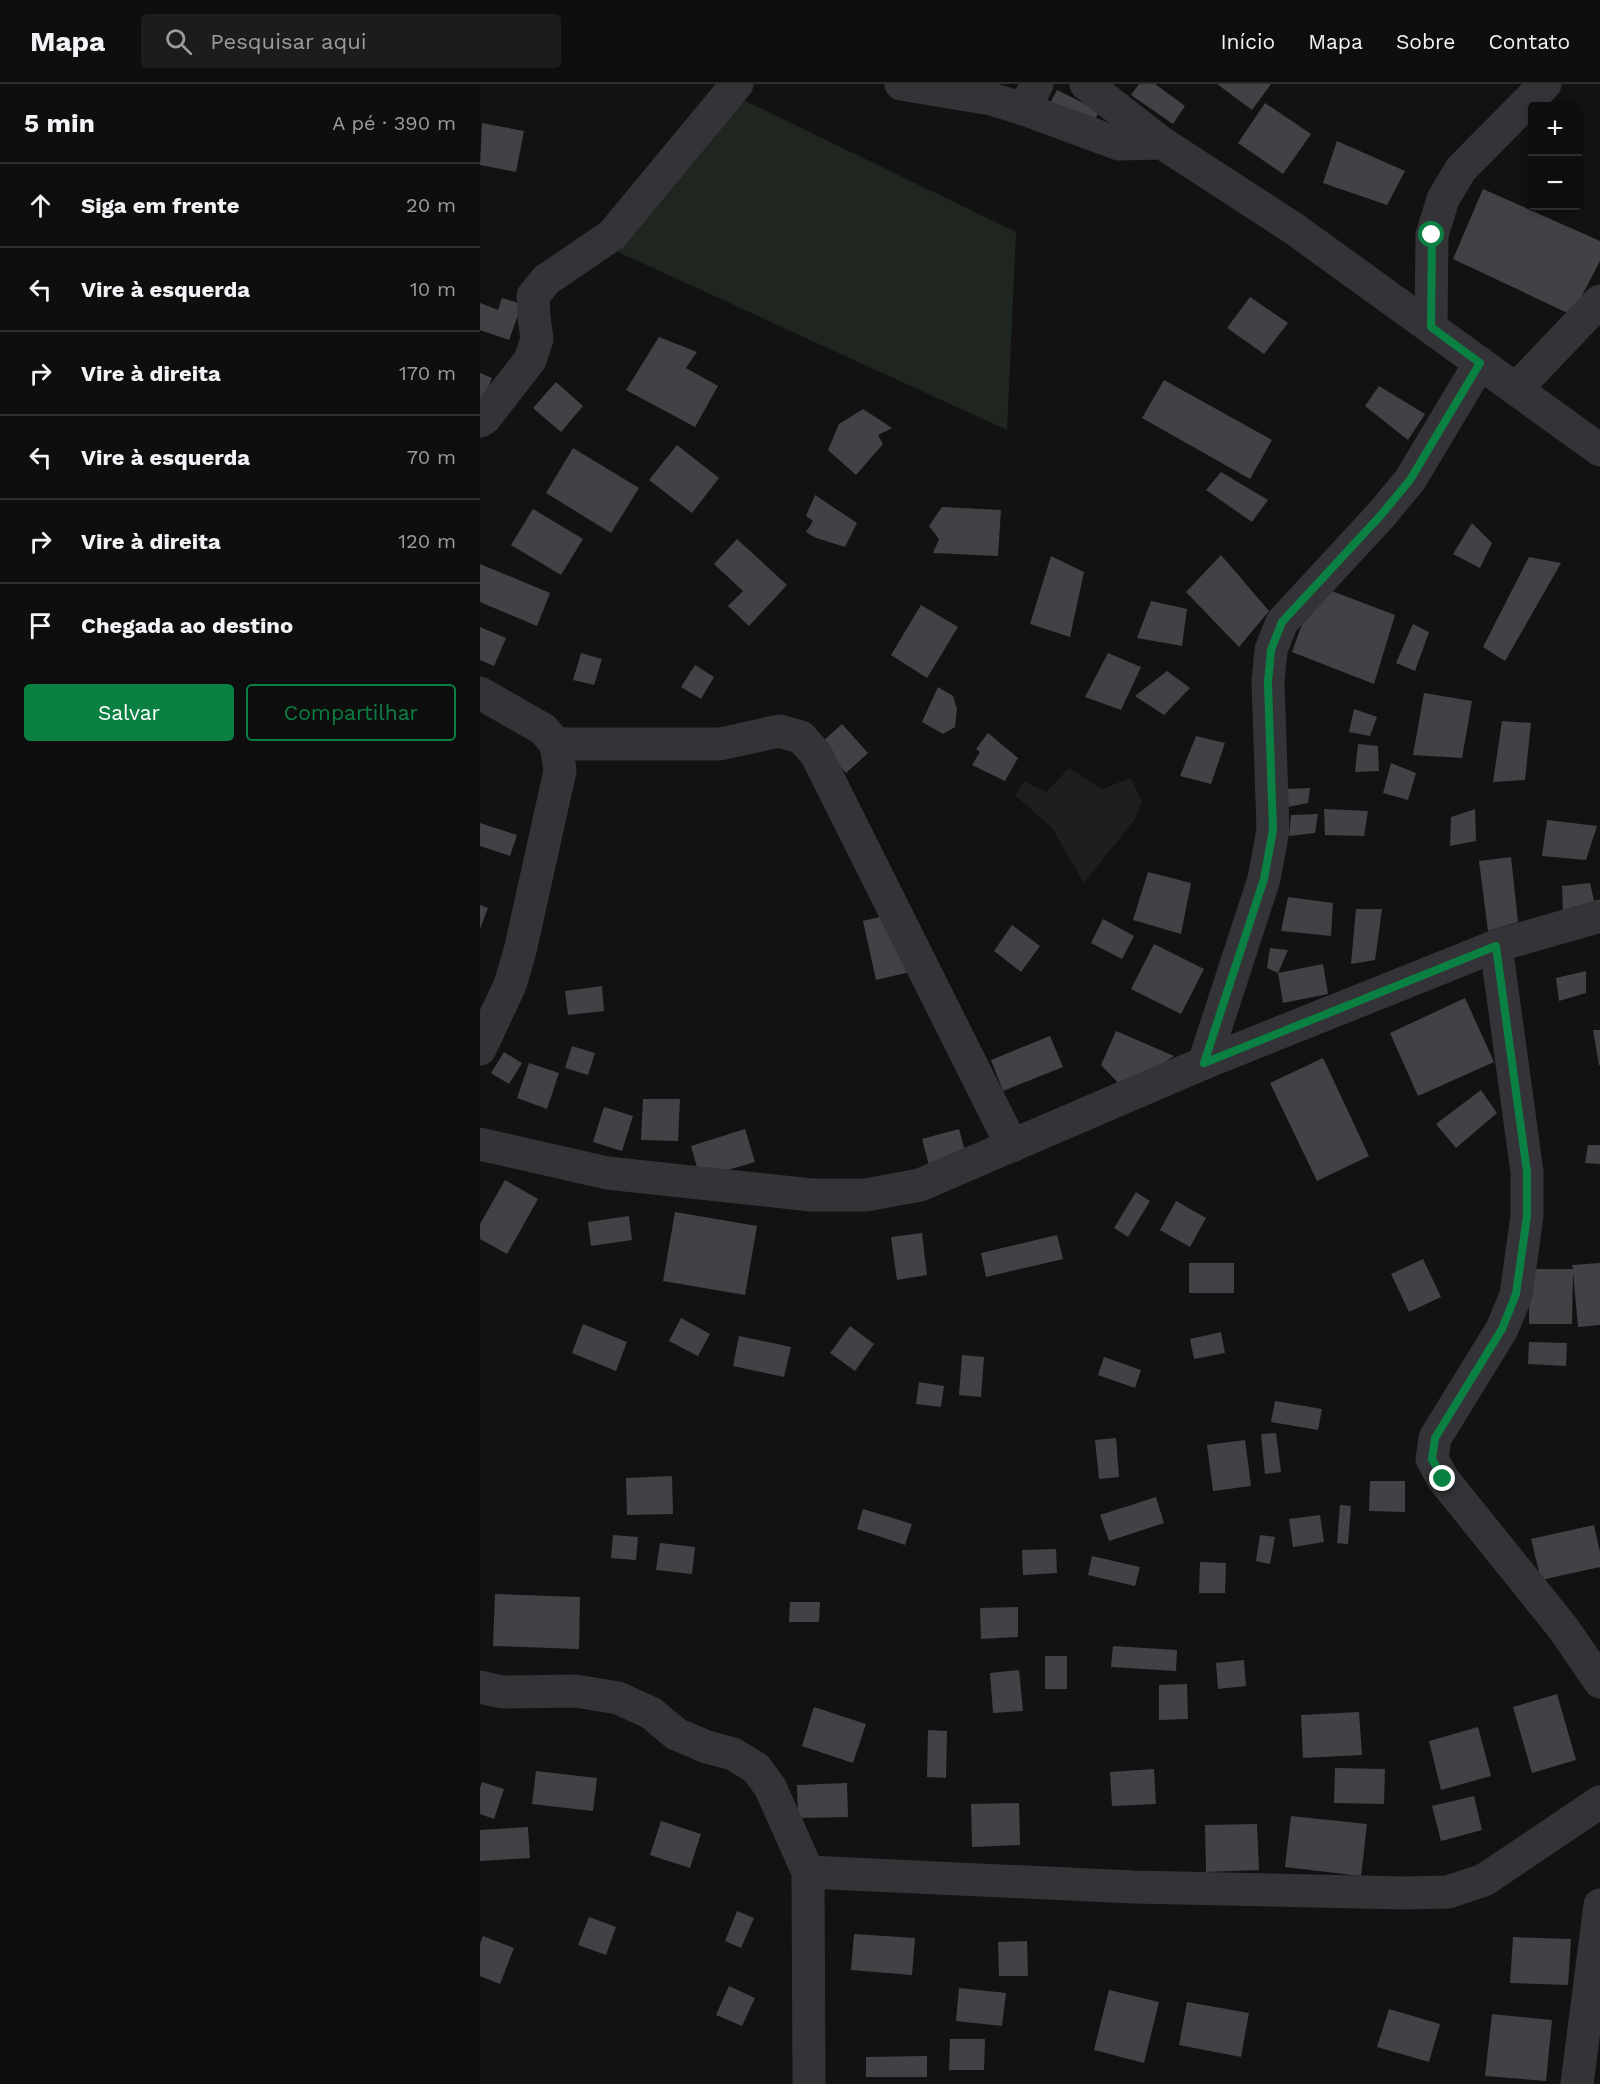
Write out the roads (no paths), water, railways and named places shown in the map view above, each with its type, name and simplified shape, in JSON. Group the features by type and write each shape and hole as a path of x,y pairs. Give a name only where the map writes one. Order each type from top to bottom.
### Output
{"street":[{"path":"482,424 530,360 537,339 533,296 546,279 612,235 737,84"},
{"path":"901,84 990,99 1030,96 1119,144 1162,143"},
{"path":"1086,84 1162,143 1293,228 1600,450"},
{"path":"1431,327 1432,235 1443,199 1461,169 1545,84"},
{"path":"1516,388 1600,301"},
{"path":"1204,1063 1264,879 1273,830 1268,682 1271,650 1282,622 1381,515 1410,480 1480,363"},
{"path":"480,693 543,729 556,744 560,771 520,951 510,985 480,1049"},
{"path":"556,744 720,744 779,731 801,737 816,754 1012,1146"},
{"path":"480,1144 607,1173 811,1195 866,1196 920,1185 1204,1063 1496,946 1600,916"},
{"path":"1496,946 1527,1172 1527,1216 1516,1294 1502,1329 1435,1438 1432,1459 1443,1479 1563,1628 1600,1682"},
{"path":"480,1687 502,1692 576,1691 618,1698 651,1713 676,1734 707,1747 733,1754 756,1768 770,1787 808,1872 809,2084"},
{"path":"808,1872 1132,1887 1448,1893 1484,1880 1600,1802"},
{"path":"1576,2084 1600,1905"}]}
